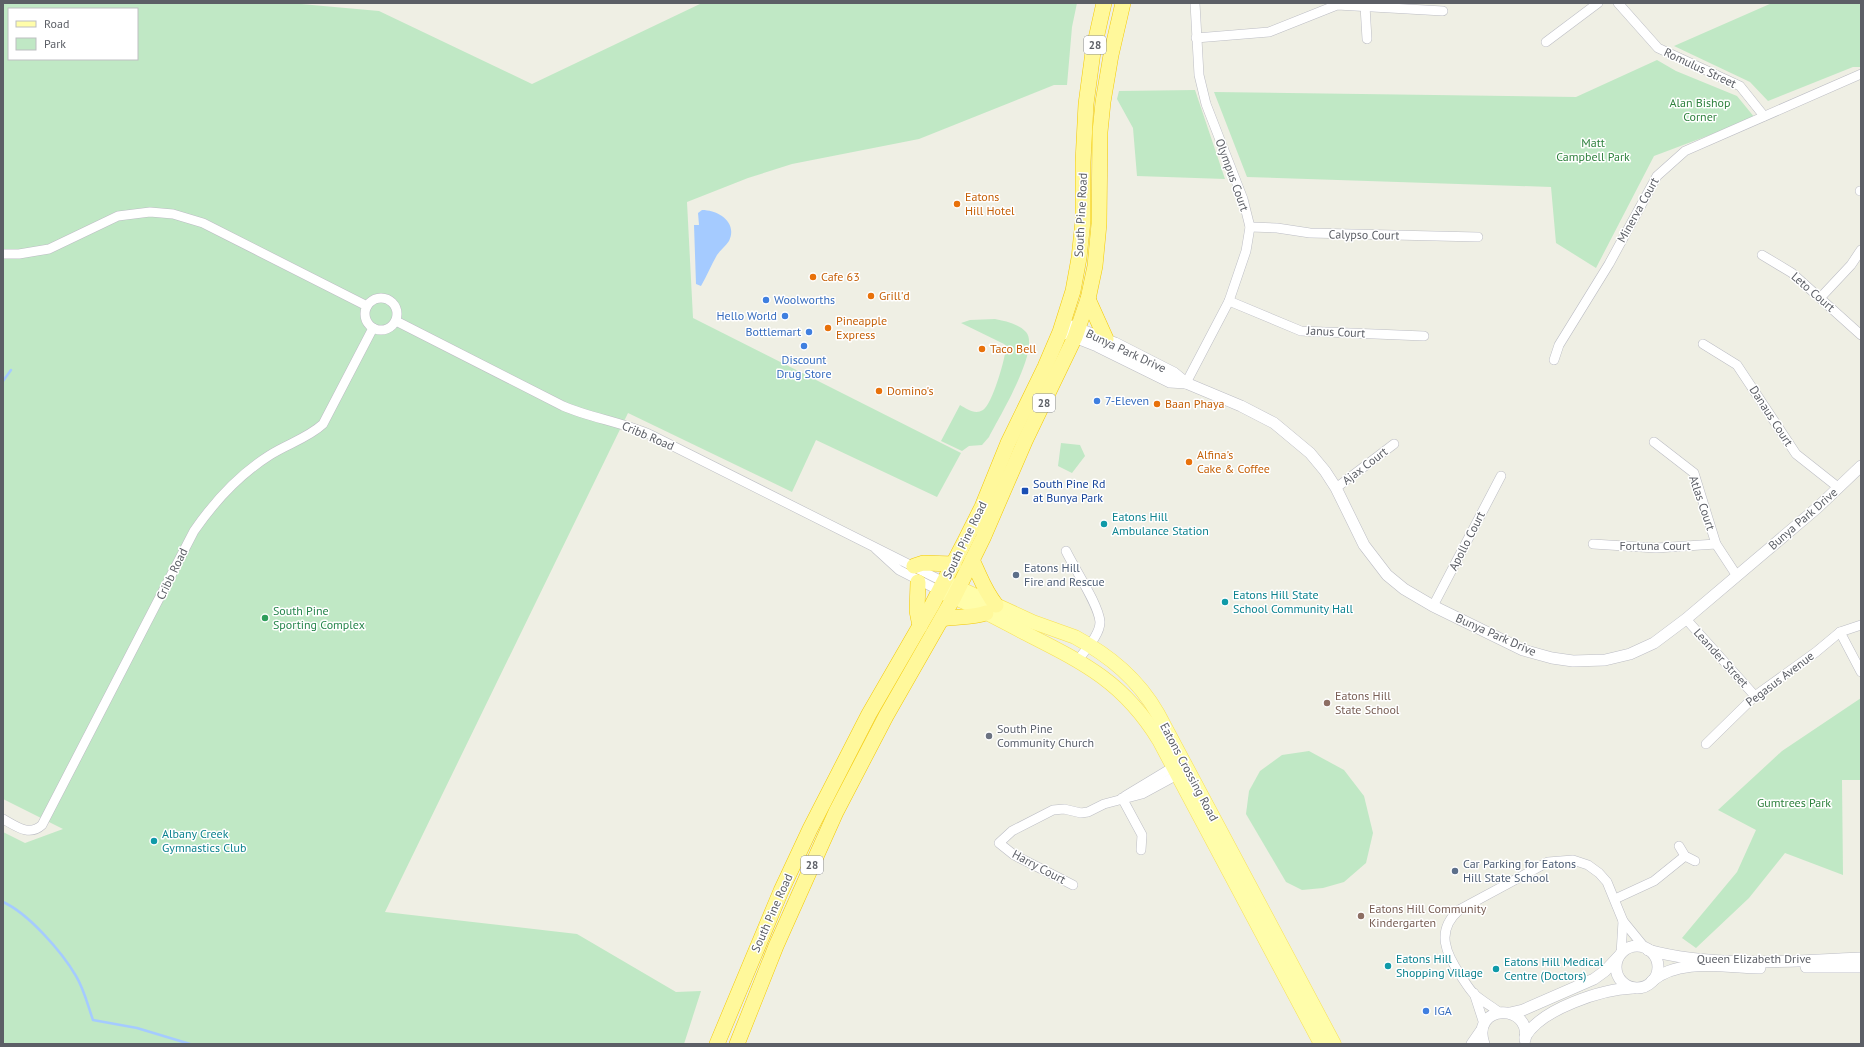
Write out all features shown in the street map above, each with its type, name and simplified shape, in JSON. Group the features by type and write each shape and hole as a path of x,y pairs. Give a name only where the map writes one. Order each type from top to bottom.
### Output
{"highway":[{"name":"South Pine Road","path":"717,1044 781,891 810,829 872,708 954,564 982,507 1008,443 1062,328 1079,258 1083,222 1085,111 1093,52 1104,3"},
{"name":"South Pine Road","path":"737,1044 795,902 836,812 886,716 956,593 1025,441 1077,333 1088,298 1099,236 1100,132 1103,102 1111,55 1123,3"},
{"path":"1088,298 1106,339"},
{"path":"942,619 958,616 974,617 991,609 980,575 972,560"},
{"path":"914,566 923,563 954,564"},
{"path":"918,582 917,611 920,626"}],"main road":[{"name":"Cribb Road","path":"942,587 956,593"},
{"name":"Eatons Crossing Road","path":"956,593 991,609 1089,645 1120,667 1149,699 1334,1044"},
{"name":"Eatons Crossing Road","path":"991,609 1099,673 1133,704 1148,722 1321,1044"}],"street":[{"name":"Olympus Court","path":"1186,383 1229,301 1246,251 1250,227 1243,199 1206,104 1199,75 1196,38 1196,3"},
{"path":"1546,42 1598,3"},
{"name":"Romulus Street","path":"1618,3 1658,48 1740,86 1764,116"},
{"path":"1196,38 1269,32 1337,5 1443,11"},
{"path":"1365,6 1367,39"},
{"name":"Minerva Court","path":"1554,360 1559,345 1609,264 1657,176 1685,151 1861,74"},
{"path":"3,254 19,254 49,249 118,216 144,212 173,214 193,219 208,226 367,306"},
{"name":"Calypso Court","path":"1250,227 1277,228 1315,233 1478,237"},
{"path":"1821,297 1851,265 1861,250"},
{"name":"Leto Court","path":"1762,255 1792,273 1821,297 1861,335"},
{"path":"380,298 391,301 397,310 396,321 388,328 378,330 373,328 369,325 365,316 367,306 375,299 380,298"},
{"name":"Janus Court","path":"1229,301 1301,331 1424,336"},
{"name":"Cribb Road","path":"396,321 563,406 589,416 630,426 651,435 875,548 887,552 914,566 942,587"},
{"name":"Cribb Road","path":"3,819 22,829 31,831 42,825 194,531 211,508 251,469 271,455 314,432 323,424 373,328"},
{"name":"Bunya Park Drive","path":"1062,328 1077,333 1106,339 1174,373 1186,383 1241,406 1274,423 1310,453 1336,488 1356,530 1386,575 1404,589 1433,606 1523,650 1545,657 1573,661 1605,660 1630,654 1654,643 1686,620 1860,469"},
{"name":"Bunya Park Drive","path":"1077,333 1097,346 1170,382 1186,383"},
{"name":"Danaus Court","path":"1703,344 1737,365 1796,454 1839,488"},
{"name":"Atlas Court","path":"1654,442 1694,473 1716,544 1737,576"},
{"name":"Ajax Court","path":"1336,488 1394,444"},
{"name":"Apollo Court","path":"1433,606 1500,476"},
{"name":"Fortuna Court","path":"1593,544 1656,548 1716,544"},
{"name":"Cribb Road","path":"875,548 891,564 918,582 942,587"},
{"path":"1066,552 1097,611 1100,623 1089,645 1078,660"},
{"name":"Leander Street","path":"1686,620 1755,696"},
{"name":"Pegasus Avenue","path":"1706,744 1755,696 1816,652 1840,632 1861,625"},
{"path":"1840,632 1861,672"},
{"name":"Harry Court","path":"1073,885 1014,855 1000,843 1012,831 1053,810 1059,809 1081,813 1088,812 1104,804 1122,798 1142,794 1175,771"},
{"path":"1122,798 1142,835 1141,850"},
{"path":"1680,846 1684,856 1695,861"},
{"path":"1615,899 1654,881 1684,856"},
{"path":"1565,859 1582,862 1599,873 1607,882 1623,921 1653,954 1657,964 1656,975 1652,981 1644,986 1617,989 1560,1010 1538,1023 1524,1041 1525,1031 1520,1020 1474,993 1452,963 1445,945 1445,931 1449,921 1462,908 1548,862 1565,859"},
{"path":"1623,921 1620,955 1616,966 1618,976 1625,984 1636,988"},
{"path":"1472,1044 1493,1014 1523,1010 1594,979 1605,971 1620,955 1634,946 1647,949"},
{"name":"Queen Elizabeth Drive","path":"1647,949 1691,959 1778,961 1861,958"},
{"name":"Queen Elizabeth Drive","path":"1652,981 1670,971 1688,967 1861,967"},
{"path":"1474,993 1484,1044"}],"green space":[{"name":"South Pine Sporting Complex","path":"3,3 290,3 379,11 532,84 702,3 1077,3 1072,27 1067,85 1054,85 919,139 792,164 748,178 687,202 693,318 961,453 937,497 816,440 792,492 628,413 385,912 577,934 676,992 701,991 684,1044 3,1044 3,832 25,843 63,829 3,799"},
{"path":"1772,3 1861,3 1861,67 1853,67 1768,101 1750,82 1674,46"},
{"name":"Matt Campbell Park","path":"1657,60 1676,71 1737,96 1755,118 1654,156 1596,268 1556,243 1551,187 1247,177 1214,92 1576,97"},
{"path":"1195,90 1225,179 1137,176 1133,128 1117,99 1119,91"},
{"path":"995,319 1016,325 1026,332 1029,341 1028,353 1009,400 989,437 982,445 969,446 962,451 941,441 960,405 971,411 977,412 983,410 987,406 998,380 1004,360 1006,346 961,323 970,320"},
{"path":"1061,443 1080,445 1085,456 1072,473 1058,466"},
{"name":"Gumtrees Park","path":"1861,698 1861,780 1842,780 1843,875 1785,853 1749,898 1696,948 1682,938 1737,872 1756,830 1718,810 1782,751"},
{"path":"1309,751 1344,770 1364,796 1373,833 1366,863 1344,882 1323,888 1302,890 1286,882 1246,814 1249,791 1260,771 1282,755"}],"water":[{"path":"702,210 714,212 725,218 731,228 731,234 729,241 717,255 701,286 696,284 694,225 699,225 698,213"}],"waterway":[{"path":"3,381 11,370"},
{"path":"3,902 13,907 44,934 70,966 84,992 93,1020 137,1028 190,1044"}],"place":[{"name":"Eatons Hill Hotel","path":"957,204"},
{"name":"Cafe 63","path":"813,277"},
{"name":"Grill'd","path":"871,296"},
{"name":"Woolworths","path":"766,300"},
{"name":"Hello World","path":"785,316"},
{"name":"Pineapple Express","path":"828,328"},
{"name":"Bottlemart","path":"809,332"},
{"name":"Discount Drug Store","path":"804,346"},
{"name":"Taco Bell","path":"982,349"},
{"name":"Domino's","path":"879,391"},
{"name":"7-Eleven","path":"1097,401"},
{"name":"Baan Phaya","path":"1157,404"},
{"name":"Alfina's Cake & Coffee","path":"1189,462"},
{"name":"South Pine Rd at Bunya Park","path":"1025,491"},
{"name":"Eatons Hill Ambulance Station","path":"1104,524"},
{"name":"Eatons Hill Fire and Rescue","path":"1016,575"},
{"name":"Eatons Hill State School Community Hall","path":"1225,602"},
{"name":"South Pine Sporting Complex","path":"265,618"},
{"name":"Eatons Hill State School","path":"1327,703"},
{"name":"South Pine Community Church","path":"989,736"},
{"name":"Albany Creek Gymnastics Club","path":"154,841"},
{"name":"Car Parking for Eatons Hill State School","path":"1455,871"},
{"name":"Eatons Hill Community Kindergarten","path":"1361,916"},
{"name":"Eatons Hill Shopping Village","path":"1388,966"},
{"name":"Eatons Hill Medical Centre (Doctors)","path":"1496,969"},
{"name":"IGA","path":"1426,1011"}],"park label":[{"name":"Alan Bishop Corner","path":"1700,110"}]}
